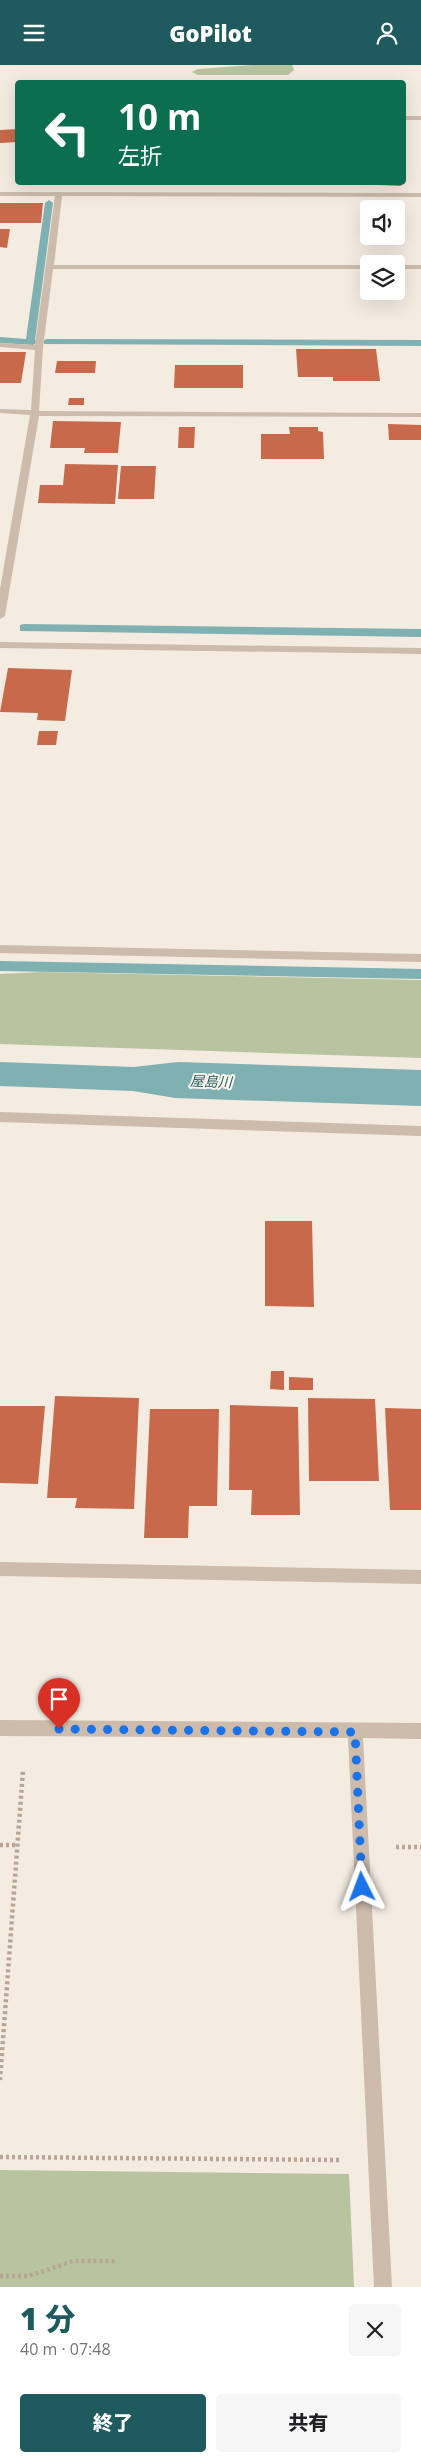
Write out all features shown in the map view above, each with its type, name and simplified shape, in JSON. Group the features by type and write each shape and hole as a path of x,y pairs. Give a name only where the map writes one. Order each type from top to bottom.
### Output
{"street":[{"path":"406,118 421,118"},
{"path":"0,194 310,192 421,195"},
{"path":"0,616 35,413 39,347 59,194"},
{"path":"50,267 360,267"},
{"path":"405,267 421,267"},
{"path":"0,345 39,347"},
{"path":"0,411 35,413 421,415"},
{"path":"0,645 421,651"},
{"path":"0,949 421,958"},
{"path":"0,1117 421,1131"},
{"path":"0,1569 421,1577"},
{"path":"0,1729 421,1731"},
{"path":"355,1732 383,2287"}],"path":[{"path":"0,2080 23,1770"},
{"path":"0,1845 17,1845"},
{"path":"0,2157 377,2161"},
{"path":"0,2276 29,2276 72,2261 115,2261"}],"green space":[{"path":"252,65 292,65 294,70 288,75 198,75 192,72 198,69"},
{"path":"41,972 421,980 421,1058 0,1044 0,974"},
{"path":"0,2170 349,2174 354,2287 0,2287"}],"water":[{"name":"屋島川","path":"0,1062 134,1067 178,1062 421,1070 421,1106 175,1098 133,1091 0,1086"}],"building":[{"path":"15,129 15,142 0,143 0,130"},
{"path":"0,203 43,203 41,223 0,223"},
{"path":"0,229 10,229 7,248 0,247"},
{"path":"296,349 376,349 380,381 333,381 333,377 298,377"},
{"path":"0,352 26,352 21,383 0,383"},
{"path":"57,361 96,361 95,373 55,373"},
{"path":"175,365 243,365 243,388 174,388"},
{"path":"69,398 84,398 84,405 68,405"},
{"path":"53,421 121,422 118,453 84,453 85,448 50,448"},
{"path":"388,424 421,425 421,440 389,440"},
{"path":"179,427 195,427 194,448 178,448"},
{"path":"289,427 318,427 318,431 323,432 324,459 261,459 261,434 290,434"},
{"path":"65,464 118,465 115,504 38,503 40,485 63,485"},
{"path":"121,466 156,466 154,499 118,499"},
{"path":"8,668 72,670 65,721 37,720 38,713 0,712"},
{"path":"39,731 58,731 56,745 37,745"},
{"path":"265,1221 312,1221 314,1307 265,1306"},
{"path":"271,1371 284,1371 284,1390 270,1389"},
{"path":"289,1377 313,1378 313,1390 289,1390"},
{"path":"55,1396 139,1398 134,1509 75,1508 77,1498 47,1498"},
{"path":"308,1398 375,1399 379,1481 309,1481"},
{"path":"230,1405 298,1407 300,1515 251,1515 252,1490 229,1490"},
{"path":"0,1406 45,1406 38,1484 0,1483"},
{"path":"385,1408 421,1409 421,1510 390,1510"},
{"path":"150,1409 219,1409 217,1506 189,1506 188,1538 144,1538"}],"waterway":[{"path":"30,342 49,203"},
{"path":"0,340 30,342"},
{"path":"47,342 421,343"},
{"path":"24,628 421,633"},
{"path":"0,966 421,974"}],"route":[{"path":"59,1729 355,1732 362,1887"}]}
